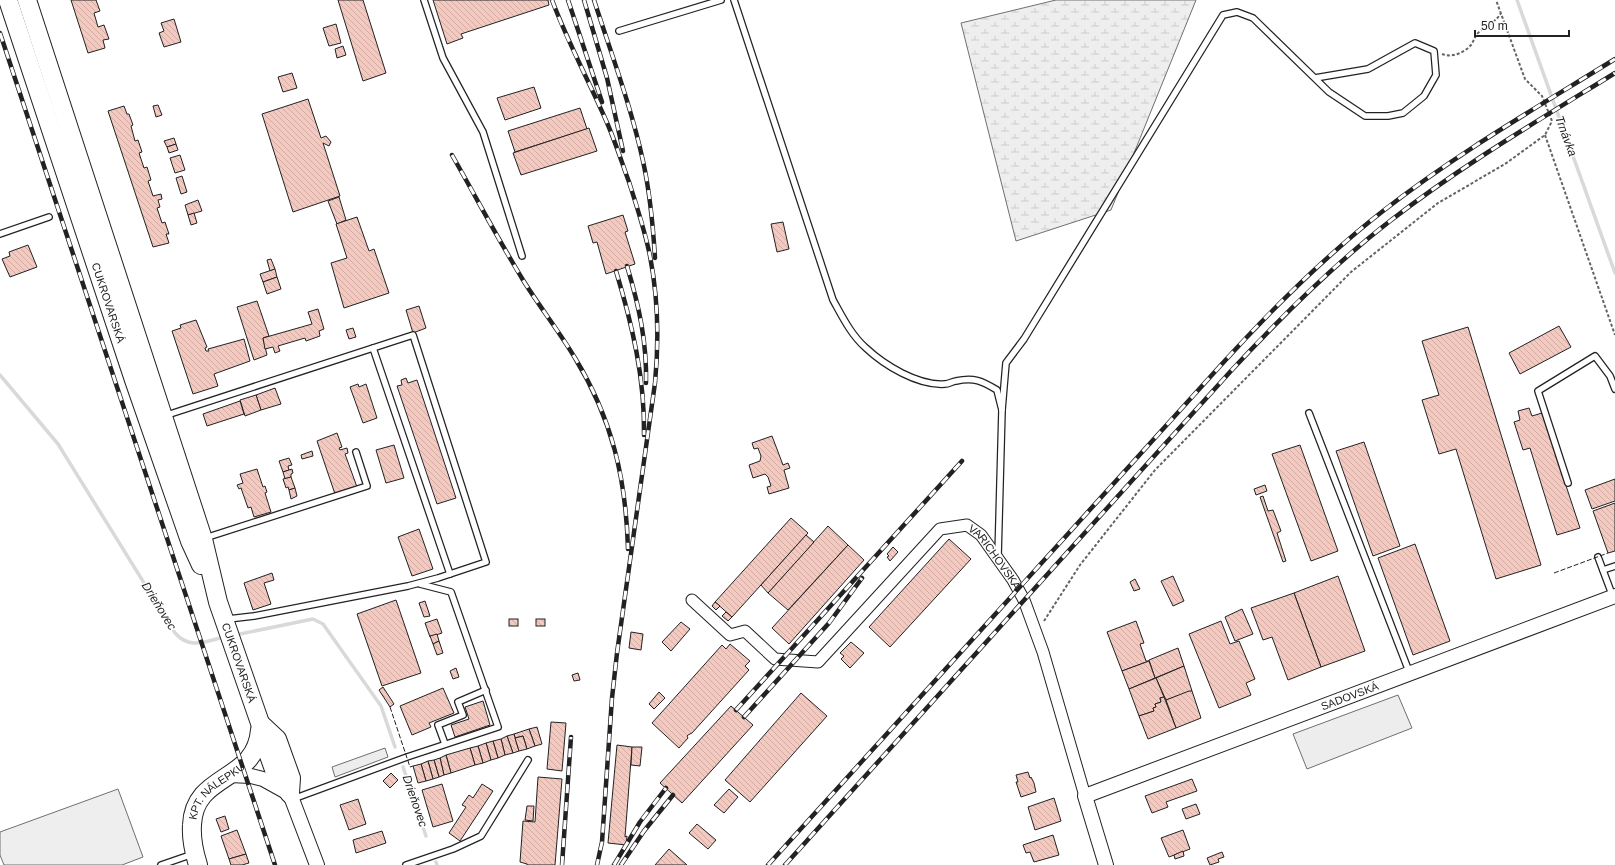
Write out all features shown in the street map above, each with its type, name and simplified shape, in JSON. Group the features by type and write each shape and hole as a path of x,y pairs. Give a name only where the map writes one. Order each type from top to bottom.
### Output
{"main road":[{"name":"CUKROVARSKÁ","path":"8,0 131,372 190,541 218,602"},
{"name":"CUKROVARSKÁ","path":"27,0 203,539 218,602 227,630 260,723 267,750 276,774 291,797"},
{"name":"KPT. NÁLEPKU","path":"196,859 192,825 194,811 198,803 213,785 242,766 254,754 259,742 260,723"}],"street":[{"name":"VARICHOVSKÁ","path":"692,600 730,635 745,631 775,659 818,662 940,529 967,525 981,535 1013,580 1024,600 1044,652 1106,865"},
{"name":"SADOVSKÁ","path":"1085,796 1614,597"},
{"path":"229,775 251,776 263,779 291,797 317,865"}],"lane":[{"path":"424,0 443,58 483,132 522,256"},
{"path":"619,31 721,0"},
{"path":"734,0 833,300 847,325 865,348 898,372 921,381 944,384 958,380 981,380 996,390 1002,410"},
{"path":"998,559 1002,410 1006,363 1028,332 1223,15 1237,12 1253,18 1329,92 1364,116 1388,116 1403,113 1424,96 1436,75 1434,51 1415,43 1368,69 1315,78"},
{"path":"0,234 49,217"},
{"path":"162,417 413,335 486,562 418,583 254,616 227,630"},
{"path":"374,348 450,574"},
{"path":"1568,483 1538,391 1595,356 1610,376 1615,389"},
{"path":"1309,413 1410,674"},
{"path":"203,539 367,486 356,452"},
{"path":"1598,557 1614,597"},
{"path":"1603,570 1615,566"},
{"path":"291,797 498,727 451,592 418,583"},
{"path":"445,744 438,725 463,715 458,702 486,690"},
{"path":"406,865 453,849 481,836 528,760"},
{"path":"161,865 196,859"}],"path":[{"path":"1036,633 1080,565 1155,470 1351,272 1438,203 1505,164 1545,135 1552,121 1542,96 1525,78 1496,0"},
{"path":"1434,51 1449,57 1460,53 1471,45 1478,33 1492,24 1501,13"},
{"path":"1545,135 1615,335"}],"green space":[{"path":"1056,0 1196,0 1111,210 1016,241 961,23"},
{"path":"118,789 143,857 122,865 4,865 0,855 0,832"}],"shaded area":[{"path":"1398,695 1412,728 1307,769 1293,734"},
{"path":"385,748 388,757 335,777 332,767"}],"building":[{"path":"71,0 96,0 100,11 94,13 98,27 104,25 109,39 103,40 105,48 88,53"},
{"path":"338,0 363,0 386,73 363,81"},
{"path":"433,0 548,0 549,5 461,34 463,38 447,44"},
{"path":"174,19 181,42 164,47 159,33 164,31 161,23"},
{"path":"336,24 341,43 329,46 323,28"},
{"path":"343,46 346,55 337,58 335,49"},
{"path":"292,73 297,88 283,92 278,77"},
{"path":"534,87 541,108 505,120 497,98"},
{"path":"308,99 321,138 326,136 331,142 329,146 323,143 340,196 293,212 262,114"},
{"path":"158,105 162,115 156,117 153,106"},
{"path":"124,106 133,125 131,126 135,141 138,140 142,152 139,153 144,168 147,167 151,180 148,181 153,196 161,194 162,199 158,200 160,207 157,208 162,223 165,222 169,234 166,234 169,243 153,247 108,111"},
{"path":"580,108 587,129 515,152 508,131"},
{"path":"589,128 597,151 521,175 513,153"},
{"path":"174,138 176,144 167,147 164,141"},
{"path":"176,144 178,150 169,153 167,147"},
{"path":"180,155 185,170 175,173 170,158"},
{"path":"182,176 187,192 181,194 176,178"},
{"path":"339,197 346,220 337,224 328,201"},
{"path":"198,200 202,211 188,215 185,205"},
{"path":"194,213 197,223 191,225 188,215"},
{"path":"623,215 628,231 625,232 635,264 606,274 597,242 593,243 588,226"},
{"path":"357,217 369,251 374,249 389,293 344,308 331,263 347,258 336,224"},
{"path":"783,222 789,249 777,252 771,224"},
{"path":"28,245 37,267 10,277 2,259 10,256 9,252"},
{"path":"271,259 275,269 270,271 267,260"},
{"path":"275,269 277,277 263,282 260,274"},
{"path":"277,277 281,289 267,294 263,282"},
{"path":"257,301 269,336 263,338 267,355 254,360 237,307"},
{"path":"419,306 426,328 413,333 406,310"},
{"path":"318,309 324,329 319,331 320,336 306,341 305,338 278,346 280,351 275,353 273,347 265,349 263,338 312,324 308,312"},
{"path":"196,320 207,347 205,348 206,351 209,351 208,349 244,339 250,361 214,374 218,386 193,394 172,331 181,328 180,325"},
{"path":"1559,326 1571,347 1520,374 1509,353"},
{"path":"1468,327 1541,565 1496,579 1456,449 1439,454 1422,400 1439,395 1422,341"},
{"path":"353,328 356,337 349,339 346,330"},
{"path":"406,378 408,383 417,380 456,498 437,504 397,386 402,385 401,380"},
{"path":"358,384 359,387 366,384 377,418 363,423 350,387"},
{"path":"275,388 281,404 261,410 256,395"},
{"path":"256,395 261,410 245,416 240,400"},
{"path":"240,401 244,414 207,426 203,414"},
{"path":"1529,408 1532,416 1542,413 1580,528 1557,535 1530,448 1523,450 1514,422 1520,420 1518,411"},
{"path":"337,433 342,447 339,448 340,450 347,448 348,453 345,454 357,487 335,494 317,441"},
{"path":"772,436 783,465 788,463 790,468 784,470 789,488 769,494 767,487 771,486 768,477 765,474 753,478 749,465 760,461 761,456 758,448 754,449 752,443"},
{"path":"1364,442 1400,546 1373,556 1336,451"},
{"path":"394,445 404,478 386,483 376,450"},
{"path":"1300,445 1338,551 1311,561 1272,454"},
{"path":"312,451 313,456 302,459 301,455"},
{"path":"289,458 292,465 288,466 289,470 283,472 279,461"},
{"path":"257,469 263,487 265,486 267,492 265,493 271,512 254,517 251,507 248,508 241,488 239,489 237,485 243,483 240,474"},
{"path":"292,469 293,473 291,474 291,477 285,479 283,472"},
{"path":"291,477 295,488 289,490 288,487 286,488 283,479"},
{"path":"1615,479 1615,501 1592,509 1585,490"},
{"path":"1265,485 1267,491 1256,495 1254,489"},
{"path":"295,488 297,496 291,499 289,490"},
{"path":"1263,496 1268,511 1273,510 1281,531 1277,533 1286,561 1283,562 1260,497"},
{"path":"1615,503 1615,551 1608,553 1593,511"},
{"path":"791,518 808,533 732,617 715,602"},
{"path":"828,526 848,545 788,610 768,593"},
{"path":"419,529 433,569 412,576 398,537"},
{"path":"806,535 814,542 768,593 761,585"},
{"path":"949,539 971,559 890,647 869,627"},
{"path":"1415,544 1450,641 1413,655 1378,558"},
{"path":"848,545 864,560 789,644 772,628"},
{"path":"893,547 898,552 890,561 887,554"},
{"path":"272,573 274,580 264,583 271,604 253,610 244,583"},
{"path":"1173,576 1184,601 1173,606 1161,581"},
{"path":"1338,576 1365,651 1321,667 1294,593"},
{"path":"1135,579 1140,589 1134,591 1130,582"},
{"path":"1294,593 1321,667 1288,680 1272,637 1263,640 1251,608"},
{"path":"396,600 421,673 382,686 357,614"},
{"path":"425,601 430,616 424,617 419,603"},
{"path":"715,602 720,606 716,610 712,606"},
{"path":"1242,609 1253,634 1235,641 1225,617"},
{"path":"726,612 732,617 728,621 722,616"},
{"path":"437,619 442,633 430,637 425,623"},
{"path":"509,619 518,619 518,626 509,626"},
{"path":"536,619 545,619 545,626 536,626"},
{"path":"1136,621 1144,643 1140,644 1146,661 1149,661 1122,671 1107,632"},
{"path":"1221,621 1230,644 1239,641 1255,679 1246,683 1251,695 1219,708 1189,634"},
{"path":"681,622 690,629 671,651 662,642"},
{"path":"631,632 643,634 641,650 629,648"},
{"path":"437,634 439,641 433,644 430,636"},
{"path":"439,641 443,653 437,655 433,644"},
{"path":"851,642 864,653 850,668 841,659 844,656 840,653"},
{"path":"730,644 750,661 745,666 749,670 692,733 687,736 688,738 679,748 652,723 722,645 726,649"},
{"path":"1178,648 1184,666 1155,678 1149,660"},
{"path":"1149,661 1155,678 1129,689 1122,671"},
{"path":"1184,666 1192,691 1166,700 1156,678"},
{"path":"456,668 459,677 453,679 450,671"},
{"path":"578,673 580,680 574,681 572,675"},
{"path":"1156,678 1164,697 1160,698 1161,702 1155,704 1156,707 1153,708 1154,711 1139,716 1129,689"},
{"path":"383,687 394,704 390,707 379,690"},
{"path":"443,688 454,713 429,723 431,727 412,735 400,706"},
{"path":"1192,691 1201,718 1176,728 1166,700"},
{"path":"659,692 665,698 654,709 649,704"},
{"path":"801,693 827,716 750,802 725,780"},
{"path":"1164,697 1176,728 1148,739 1139,716 1154,711 1153,708 1156,707 1155,704 1161,702 1160,698"},
{"path":"483,701 490,725 455,737 451,725 469,719 465,707"},
{"path":"731,706 753,725 682,803 660,783"},
{"path":"551,722 566,723 562,771 547,769"},
{"path":"537,727 542,744 535,746 529,729"},
{"path":"529,729 535,746 527,749 523,736 515,738 514,734"},
{"path":"514,734 519,751 513,753 507,736"},
{"path":"507,736 513,753 505,755 501,739"},
{"path":"523,736 527,749 519,751 515,738"},
{"path":"501,739 505,755 498,758 493,741"},
{"path":"493,741 498,758 491,760 486,743"},
{"path":"486,743 491,760 483,763 478,746"},
{"path":"617,745 632,747 625,837 627,836 626,845 608,843"},
{"path":"478,746 483,763 475,765 470,748"},
{"path":"632,747 642,747 640,766 631,765"},
{"path":"470,748 475,765 451,773 446,755"},
{"path":"446,755 451,773 444,775 440,758"},
{"path":"440,758 444,775 439,777 434,760"},
{"path":"434,760 439,777 433,779 428,761"},
{"path":"428,761 433,779 426,781 421,764"},
{"path":"421,764 426,781 418,783 413,766"},
{"path":"1028,772 1034,783 1036,792 1021,797 1016,782 1018,782 1016,775"},
{"path":"391,773 398,780 390,788 383,781"},
{"path":"538,777 562,779 555,865 527,865 520,862 523,821 535,822"},
{"path":"1192,779 1197,791 1166,802 1168,807 1152,813 1145,796"},
{"path":"442,784 453,821 433,827 422,790"},
{"path":"482,784 493,791 460,841 449,833 466,807 462,805 469,795 473,798"},
{"path":"729,789 738,797 724,813 714,805"},
{"path":"1054,798 1061,821 1035,830 1028,807"},
{"path":"358,799 366,824 349,830 340,805"},
{"path":"1196,804 1200,814 1186,819 1182,809"},
{"path":"527,806 534,806 533,821 525,820"},
{"path":"225,816 229,829 221,832 216,819"},
{"path":"697,824 716,840 708,849 689,833"},
{"path":"237,830 246,854 229,859 221,836"},
{"path":"1183,830 1190,849 1169,857 1161,838"},
{"path":"382,831 386,843 356,853 353,840"},
{"path":"1053,835 1059,855 1034,862 1030,852 1026,853 1023,845"},
{"path":"669,849 687,865 655,865"},
{"path":"1183,851 1184,856 1175,859 1174,855"},
{"path":"1222,852 1224,857 1218,859 1219,862 1210,865 1207,858"},
{"path":"246,854 249,863 242,865 231,865 229,859"}],"waterway":[{"name":"Trnávka","path":"1517,0 1615,273"},
{"name":"Drieňovec","path":"0,375 58,444 175,633 186,641 192,643 225,637"},
{"name":"Drieňovec","path":"235,635 313,619 323,624 381,706 395,747"},
{"name":"Drieňovec","path":"403,767 426,836"}],"railway":[{"path":"552,0 565,32 608,125 629,182 650,256 655,287 657,319 655,383 617,653 612,698 602,842 597,865"},
{"path":"568,0 602,102"},
{"path":"584,0 607,78 623,151"},
{"path":"594,0 627,100 638,140 649,197 655,258"},
{"path":"0,33 275,865"},
{"path":"768,865 1221,365 1259,324 1319,265 1383,211 1439,170 1497,132 1615,59"},
{"path":"785,865 1230,372 1307,293 1369,238 1444,181 1615,73"},
{"path":"452,155 523,280 575,358 599,404 608,427 620,473 627,523 628,549"},
{"path":"627,266 635,295 644,339 646,383"},
{"path":"616,271 632,331 640,372 644,414 644,435"},
{"path":"736,710 962,461"},
{"path":"744,717 829,623 862,578"},
{"path":"562,865 571,737"},
{"path":"614,865 640,822 666,788"},
{"path":"621,865 644,831 673,795"}],"fence":[{"path":"1554,573 1608,553"},
{"path":"390,707 410,767 413,766"}]}
